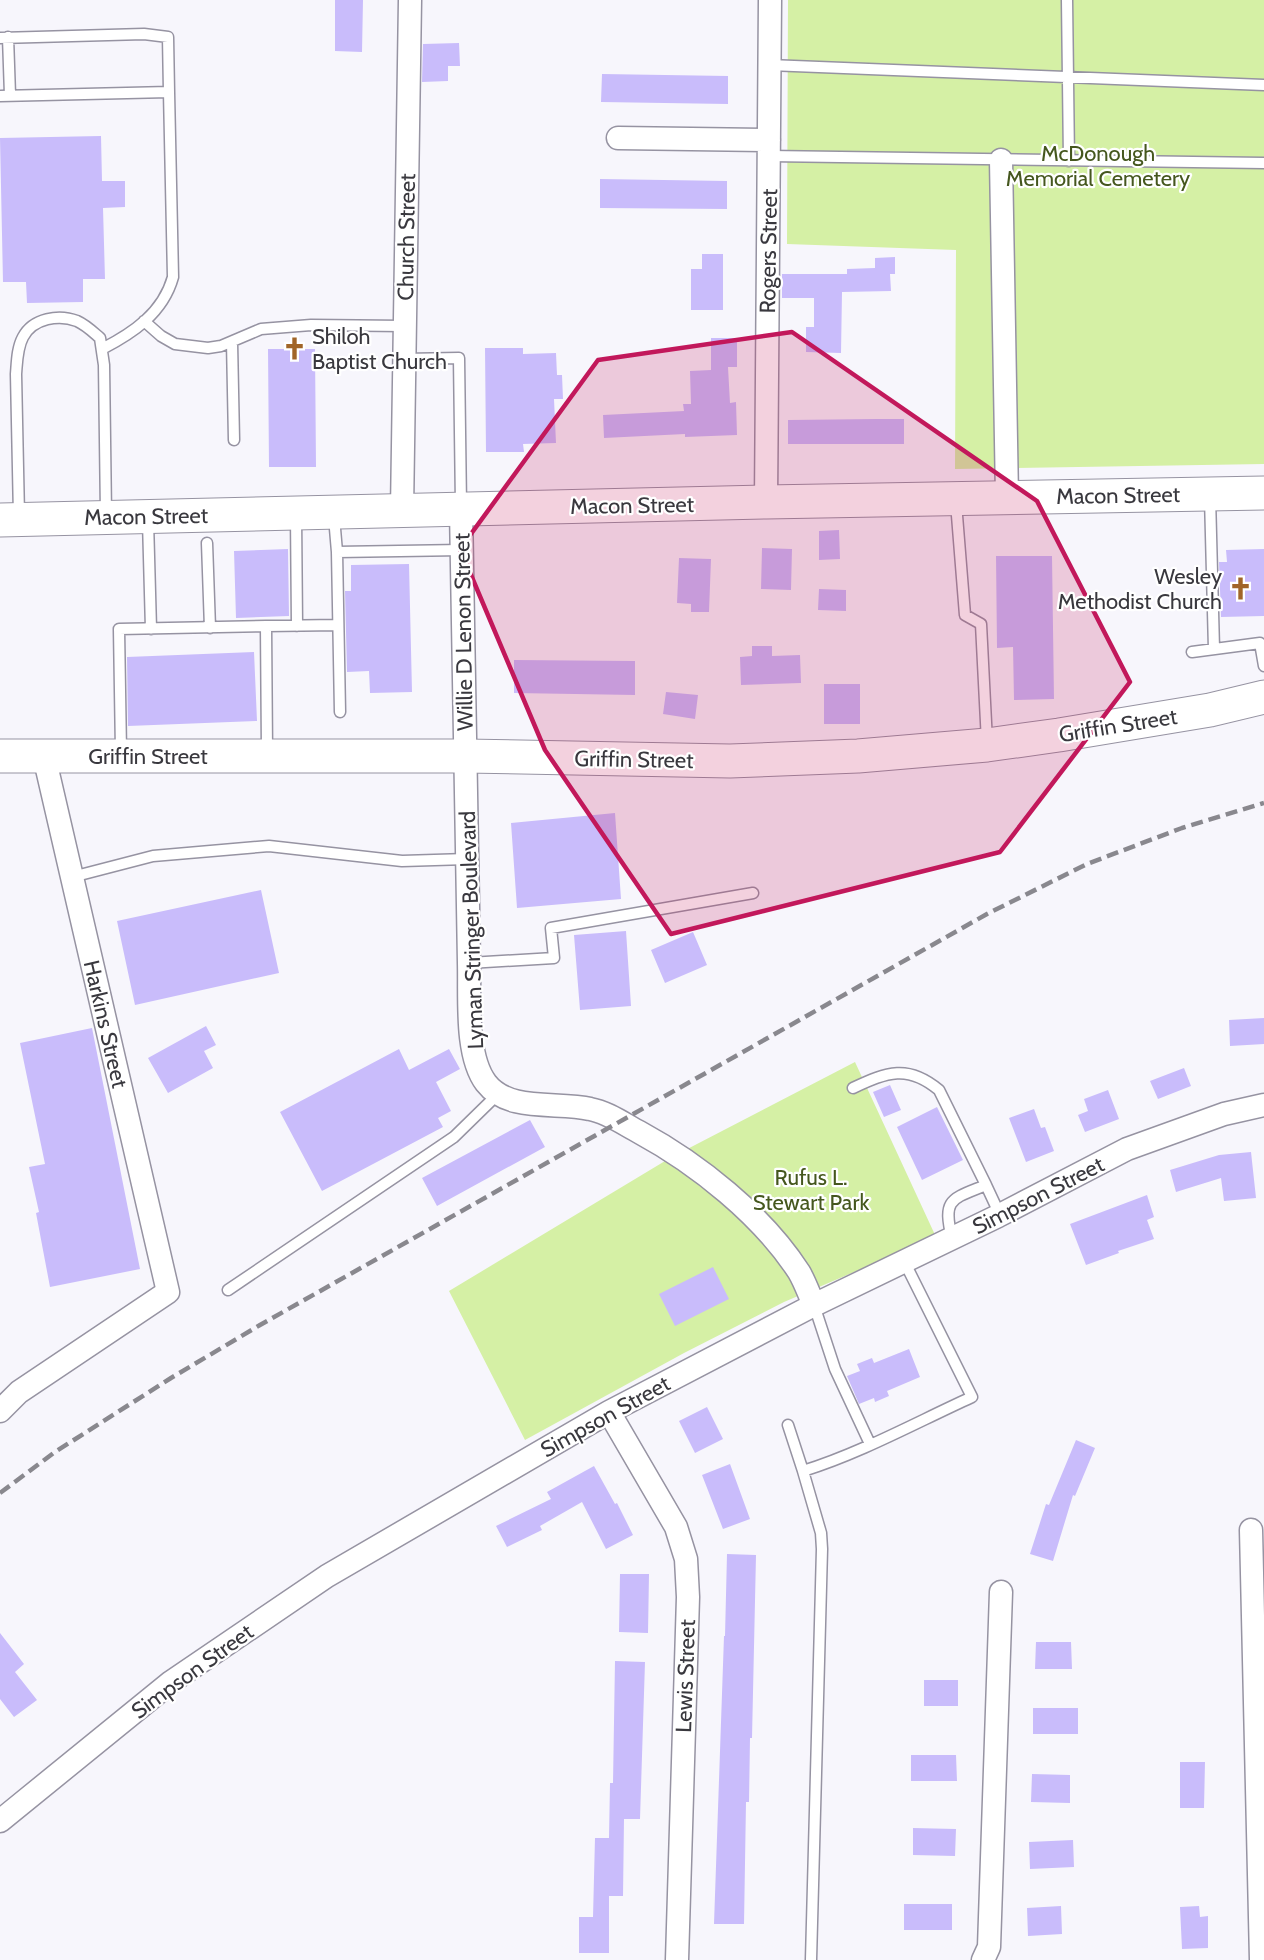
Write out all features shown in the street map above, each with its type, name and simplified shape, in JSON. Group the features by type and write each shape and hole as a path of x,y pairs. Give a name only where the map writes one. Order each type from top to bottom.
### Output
{"main road":[{"name":"Macon Street","path":"9,520 1264,493"},
{"name":"Griffin Street","path":"0,756 465,756 730,761 858,756 987,745 1210,710 1264,697"}],"street":[{"name":"Church Street","path":"402,510 410,0"},
{"name":"Rogers Street","path":"766,502 770,0"},
{"path":"618,138 769,148"},
{"path":"1000,160 1007,497"},
{"name":"Willie D Lenon Street","path":"461,509 465,756"},
{"name":"Harkins Street","path":"0,1411 19,1392 168,1292 44,756"},
{"name":"Lyman Stringer Boulevard","path":"465,756 471,1033 475,1058 486,1083 498,1094"},
{"path":"498,1094 504,1098 524,1102 591,1109 620,1121 670,1149 722,1188 754,1219 799,1273 814,1305"},
{"name":"Simpson Street","path":"0,1821 171,1682 327,1576 609,1412 814,1305 1000,1215 1127,1149 1224,1114 1264,1105"},
{"name":"Lewis Street","path":"609,1412 676,1527 686,1559 688,1597 677,1960"},
{"path":"1251,1530 1261,1960"},
{"path":"983,1960 989,1947 1001,1592"}],"lane":[{"path":"1066,0 1069,161"},
{"path":"102,349 130,334 164,301 173,278 168,37 144,34 4,38 5,96 169,92"},
{"path":"770,65 1264,85"},
{"path":"769,148 1000,160 1264,163"},
{"path":"9,520 16,374 22,337 38,322 66,318 78,321 100,338 104,365 106,517"},
{"path":"144,321 161,336 175,344 208,348 222,346 261,328 311,325 404,326"},
{"path":"232,342 234,440"},
{"path":"403,359 459,358 461,509"},
{"path":"1209,494 1214,649"},
{"path":"955,498 965,615 981,624 987,745"},
{"path":"333,512 337,552 340,712"},
{"path":"296,513 297,626"},
{"path":"148,516 151,629"},
{"path":"207,543 210,628"},
{"path":"337,552 462,550"},
{"path":"121,756 119,629 338,625"},
{"path":"266,626 267,756"},
{"path":"1192,652 1262,642 1264,666"},
{"path":"72,877 153,856 269,846 402,861 467,859"},
{"path":"469,963 554,958 551,928 753,893"},
{"path":"854,1088 884,1075 899,1072 917,1076 939,1090 1000,1215"},
{"path":"228,1290 454,1137 498,1094"},
{"path":"952,1238 948,1209 954,1198 986,1185"},
{"path":"802,1471 870,1444 972,1396 904,1261"},
{"path":"814,1305 835,1369 870,1444"},
{"path":"788,1425 821,1533 822,1549 811,1960"}],"highlighted area":[{"path":"792,332 1037,501 1130,682 1000,852 671,934 545,750 460,549 598,360"}],"green space":[{"name":"McDonough Memorial Cemetery","path":"788,0 1264,0 1264,464 955,469 956,250 787,244"},
{"name":"Rufus L. Stewart Park","path":"855,1062 936,1237 784,1302 684,1353 525,1440 449,1291 670,1158"}],"building":[{"path":"335,0 363,0 362,52 335,51"},
{"path":"459,43 460,66 448,66 448,81 422,82 423,44"},
{"path":"602,74 728,76 728,104 601,102"},
{"path":"101,136 102,181 125,181 125,207 103,208 105,279 83,279 83,302 27,303 26,282 3,282 0,138"},
{"path":"600,179 727,181 727,209 600,208"},
{"path":"702,254 723,254 723,310 691,310 691,269 702,269"},
{"path":"895,257 895,274 890,274 891,291 842,292 841,353 806,352 806,327 814,327 814,298 782,298 782,274 847,274 847,269 875,268 875,258"},
{"path":"711,338 737,338 737,367 728,367 730,403 736,402 737,435 685,437 685,434 604,438 603,415 684,411 683,404 691,404 690,371 711,370"},
{"path":"485,348 523,348 523,354 556,353 557,375 562,375 563,399 554,399 556,443 523,444 524,452 486,452"},
{"path":"268,349 315,349 316,467 269,467"},
{"path":"904,419 904,444 788,444 788,420"},
{"path":"839,530 840,559 819,560 819,531"},
{"path":"762,548 792,549 791,590 761,589"},
{"path":"288,549 289,616 236,618 234,551"},
{"name":"Wesley Methodist Church","path":"1264,549 1264,616 1221,617 1219,562 1227,562 1226,550"},
{"path":"996,556 1052,556 1054,699 1014,700 1013,647 997,648"},
{"path":"679,558 711,559 709,612 691,612 691,604 677,603"},
{"path":"409,564 412,692 370,693 369,671 347,672 345,591 351,591 351,565"},
{"path":"819,589 846,590 846,611 818,610"},
{"path":"752,646 772,646 772,656 800,655 801,683 741,685 740,657 752,656"},
{"path":"254,652 257,721 128,726 127,657"},
{"path":"514,660 635,661 635,695 514,693"},
{"path":"824,684 860,684 860,724 824,724"},
{"path":"666,692 698,695 695,719 663,714"},
{"path":"615,813 621,899 517,908 511,823"},
{"path":"261,890 279,973 135,1005 117,921"},
{"path":"626,931 631,1006 580,1010 574,935"},
{"path":"693,932 707,965 665,983 651,950"},
{"path":"1264,1018 1264,1044 1230,1046 1229,1020"},
{"path":"206,1026 216,1045 204,1051 213,1068 168,1093 148,1058"},
{"path":"92,1028 140,1269 50,1287 36,1213 39,1212 29,1167 45,1164 20,1043"},
{"path":"399,1049 409,1070 449,1049 460,1069 436,1082 451,1111 438,1118 443,1127 322,1191 280,1112"},
{"path":"1184,1068 1191,1086 1158,1099 1150,1081"},
{"path":"890,1085 901,1110 884,1117 873,1092"},
{"path":"1108,1090 1119,1119 1085,1132 1078,1115 1088,1111 1084,1099"},
{"path":"937,1107 963,1160 922,1180 897,1127"},
{"path":"1034,1109 1041,1128 1045,1127 1054,1151 1026,1162 1009,1118"},
{"path":"530,1120 545,1147 437,1206 422,1178"},
{"path":"1251,1152 1256,1198 1224,1201 1221,1178 1176,1192 1170,1170 1219,1155"},
{"path":"1147,1195 1154,1217 1147,1220 1154,1239 1086,1265 1070,1224"},
{"path":"713,1267 729,1299 675,1326 659,1294"},
{"path":"909,1349 920,1377 887,1391 889,1396 875,1402 874,1398 859,1404 847,1376 860,1371 857,1364 872,1358 874,1363"},
{"path":"707,1407 723,1439 695,1453 679,1421"},
{"path":"1076,1440 1095,1448 1075,1496 1073,1495 1053,1561 1030,1554 1046,1504 1049,1505"},
{"path":"730,1464 750,1519 723,1529 702,1475"},
{"path":"594,1466 615,1504 617,1503 633,1535 606,1549 582,1502 540,1526 542,1530 507,1547 496,1526 551,1499 547,1492"},
{"path":"727,1554 756,1555 752,1738 750,1738 749,1802 746,1802 744,1924 714,1924"},
{"path":"620,1574 649,1574 648,1633 619,1632"},
{"path":"0,1633 24,1664 15,1672 37,1700 14,1717 0,1699"},
{"path":"1036,1642 1071,1642 1072,1669 1035,1669"},
{"path":"615,1661 645,1662 640,1819 624,1819 623,1896 609,1896 609,1953 579,1953 579,1917 593,1917 595,1838 609,1838 610,1783 613,1783"},
{"path":"924,1680 958,1680 958,1706 924,1706"},
{"path":"1033,1708 1078,1708 1078,1734 1033,1734"},
{"path":"911,1755 956,1755 957,1781 911,1781"},
{"path":"1180,1762 1205,1762 1204,1808 1180,1808"},
{"path":"1032,1774 1070,1775 1070,1803 1031,1802"},
{"path":"913,1828 956,1829 955,1856 913,1855"},
{"path":"1073,1840 1074,1867 1030,1869 1029,1842"},
{"path":"904,1904 952,1904 952,1930 904,1930"},
{"path":"1061,1906 1062,1934 1028,1936 1027,1908"},
{"path":"1199,1906 1200,1917 1208,1916 1208,1948 1182,1949 1180,1907"}],"railway":[{"path":"0,1493 55,1452 171,1378 260,1325 987,914 1087,864 1182,828 1264,803"}],"place":[{"name":"Shiloh Baptist Church","path":"294,349"},
{"name":"Wesley Methodist Church","path":"1240,589"}]}
